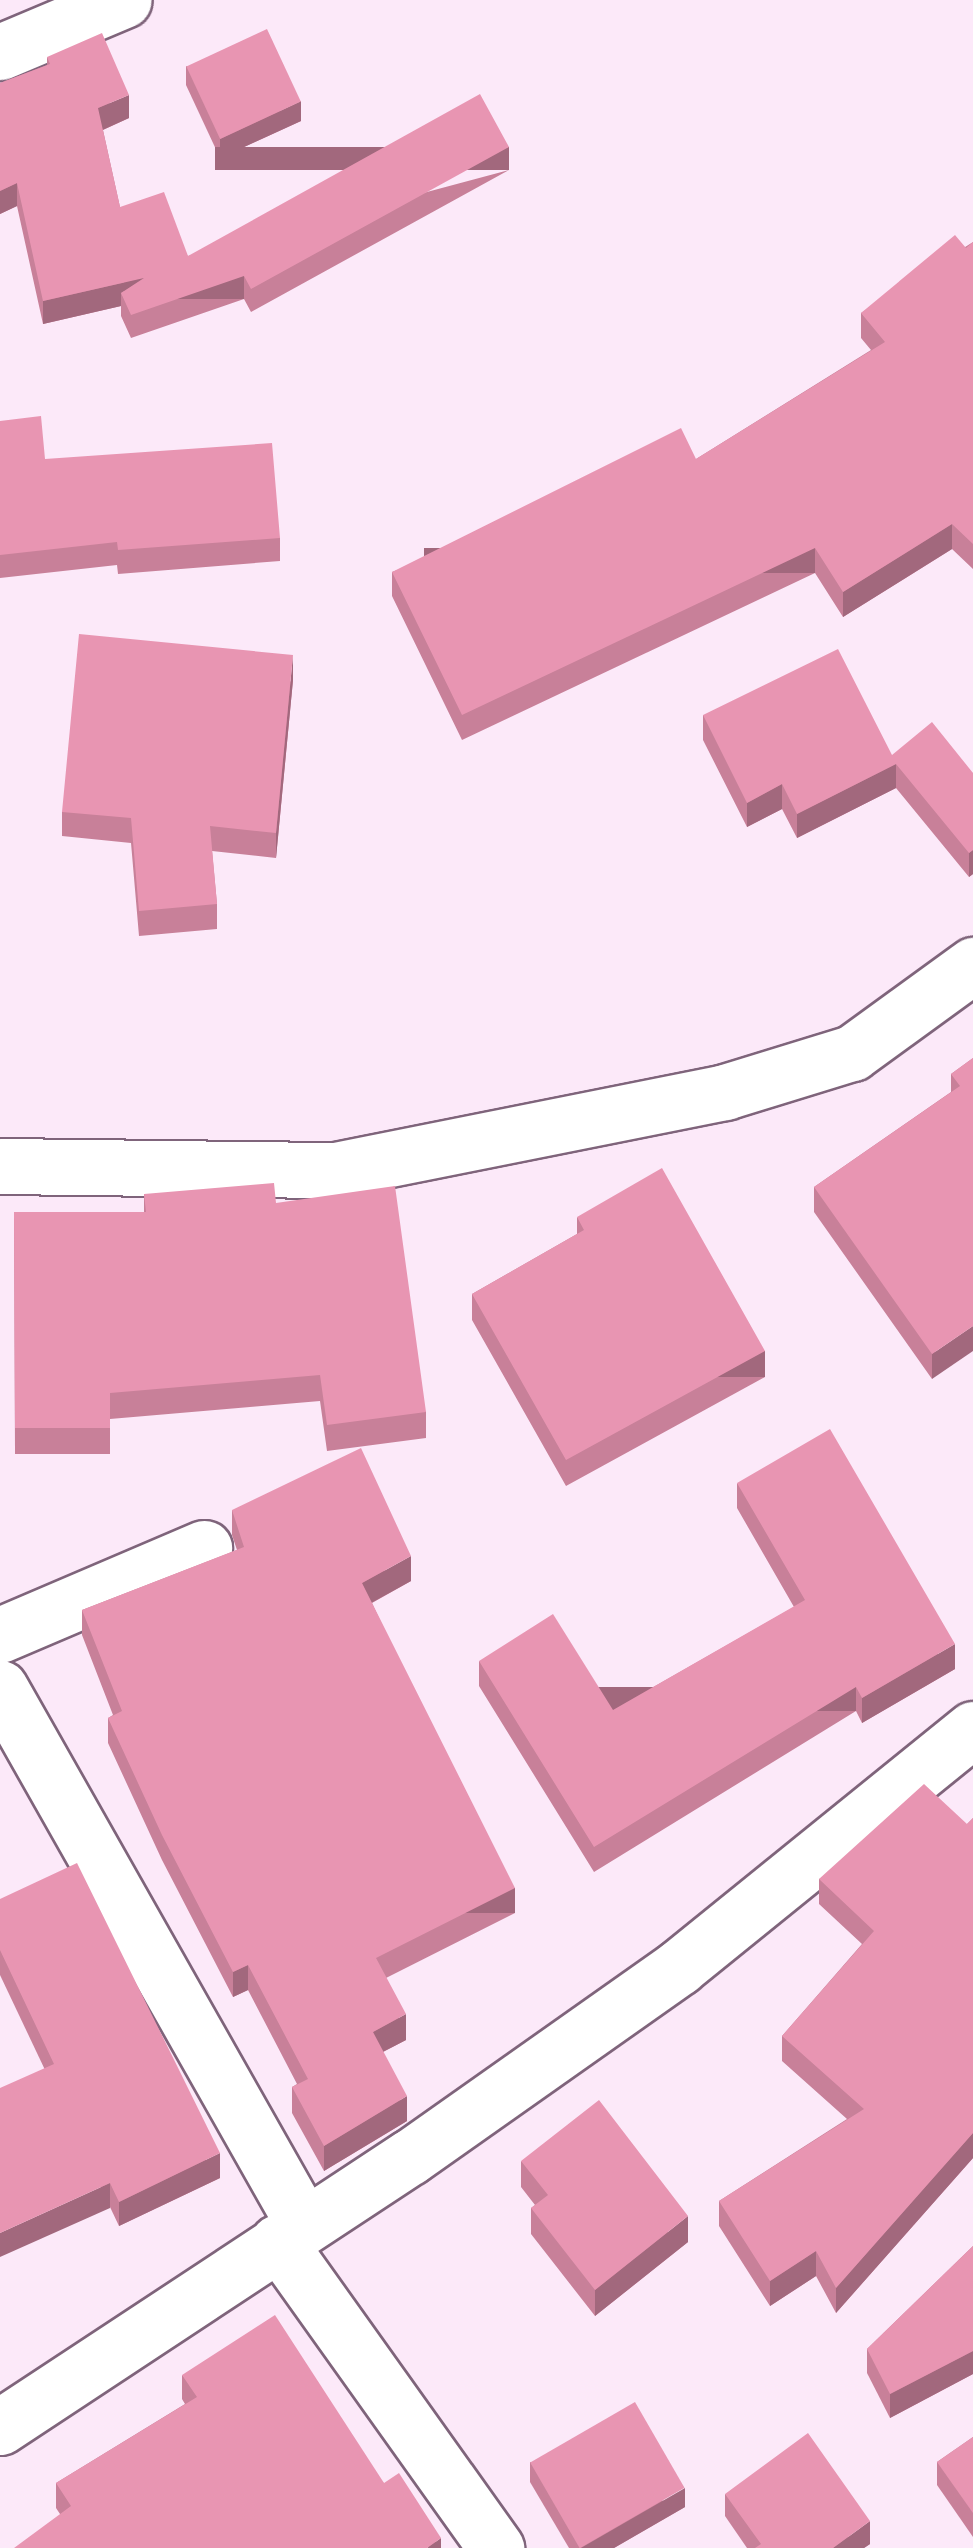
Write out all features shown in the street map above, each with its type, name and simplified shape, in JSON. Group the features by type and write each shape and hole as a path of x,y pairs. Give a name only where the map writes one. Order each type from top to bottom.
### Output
{"street":[{"path":"0,52 98,6"},
{"path":"0,1166 335,1170 725,1092 852,1052 973,965"},
{"path":"0,1635 204,1548"},
{"path":"0,1688 291,2234 496,2548"},
{"path":"0,2427 291,2234 679,1966 973,1729"}],"building":[{"path":"267,29 301,102 220,139 186,67"},
{"path":"102,33 129,95 98,108 120,207 164,192 188,256 480,94 509,147 251,289 244,276 131,315 121,293 144,278 43,301 17,183 0,191 0,83 50,64 47,57"},
{"path":"955,235 966,248 973,242 973,544 952,524 843,592 815,548 462,715 392,572 681,428 696,459 885,342 861,313"},
{"path":"41,416 45,459 272,443 280,538 118,550 117,542 0,555 0,421"},
{"path":"79,634 293,655 276,833 210,826 217,904 139,911 131,818 62,812"},
{"path":"838,649 892,755 932,722 973,773 973,850 969,853 896,764 797,814 782,784 747,803 703,715"},
{"path":"973,1058 973,1326 932,1354 814,1187 960,1086 951,1074"},
{"path":"662,1168 765,1351 566,1460 472,1294 584,1230 577,1217"},
{"path":"274,1183 276,1203 395,1186 426,1412 327,1425 320,1375 110,1393 110,1428 15,1428 14,1212 146,1212 144,1194"},
{"path":"830,1429 955,1644 862,1698 856,1687 594,1847 479,1661 553,1614 613,1710 805,1600 737,1483"},
{"path":"361,1448 411,1556 362,1583 515,1888 376,1958 406,2014 373,2032 407,2096 324,2146 292,2087 308,2079 248,1965 233,1972 162,1835 108,1718 122,1711 82,1610 244,1547 232,1510"},
{"path":"924,1784 967,1824 973,1818 973,2133 836,2288 816,2251 770,2281 719,2201 864,2109 782,2036 874,1931 819,1879"},
{"path":"77,1863 220,2153 119,2202 110,2183 0,2233 0,2088 54,2064 0,1950 0,1899"},
{"path":"599,2100 688,2216 595,2290 531,2208 548,2195 521,2161"},
{"path":"973,2246 973,2351 890,2394 867,2349"},
{"path":"275,2315 384,2483 399,2473 441,2538 427,2548 14,2548 71,2506 56,2483 197,2397 182,2375"},
{"path":"635,2402 684,2488 580,2548 530,2462"},
{"path":"808,2433 870,2521 833,2548 755,2548 761,2544 725,2494"},
{"path":"973,2437 973,2513 937,2462"}]}
